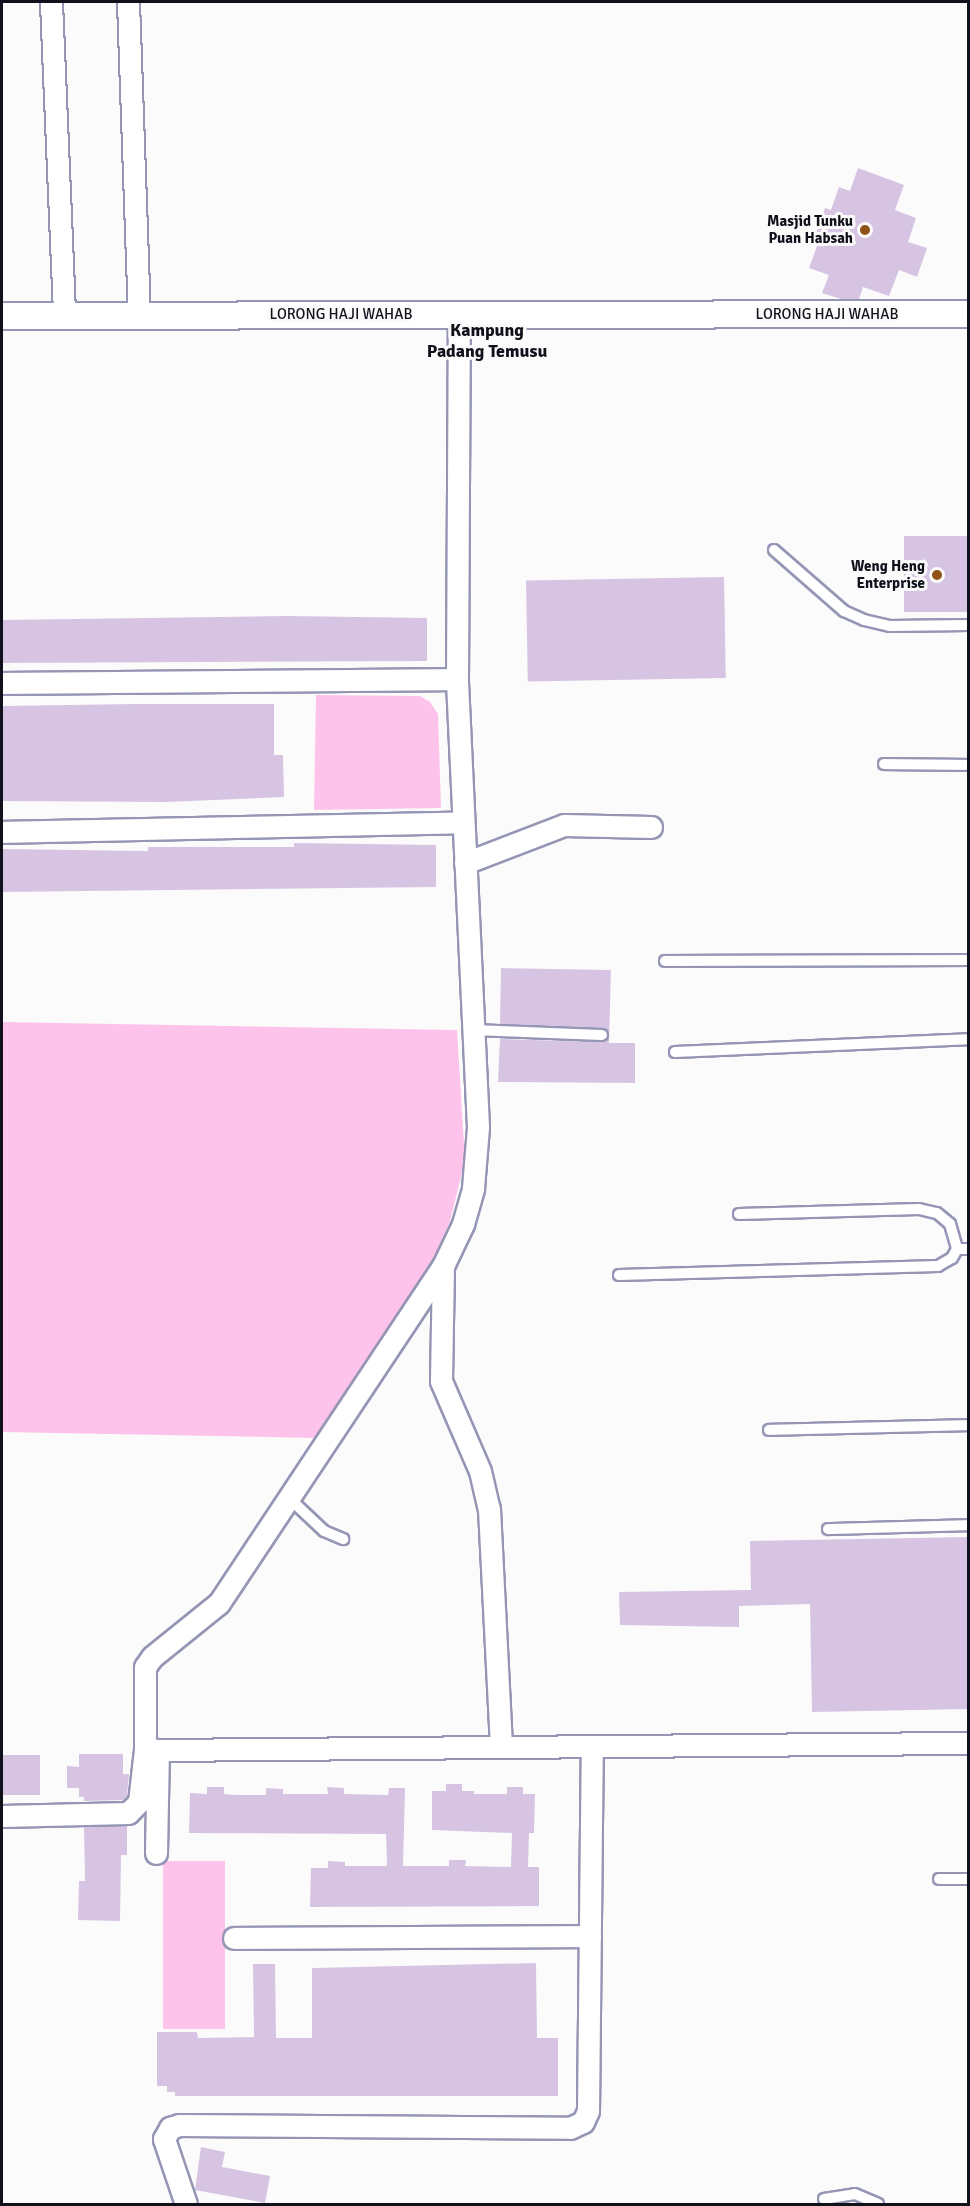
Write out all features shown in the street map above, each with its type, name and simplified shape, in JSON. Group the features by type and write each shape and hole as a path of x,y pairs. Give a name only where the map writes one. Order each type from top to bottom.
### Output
{"street":[{"path":"51,2 64,315"},
{"path":"128,2 139,315"},
{"name":"LORONG HAJI WAHAB","path":"2,315 969,315"},
{"path":"156,1853 145,1667 152,1657 219,1603 443,1266 463,1224 478,1159 457,679 459,315"},
{"path":"2,683 457,679"},
{"path":"2,832 463,822"},
{"path":"465,863 564,825 651,827"},
{"path":"443,1266 441,1381 480,1471 489,1509 501,1747"},
{"path":"151,1749 969,1743"},
{"path":"186,2205 164,2139 170,2128 180,2125 570,2128 583,2122 588,2110 592,1746"},
{"path":"2,1816 128,1813 139,1802 151,1749"},
{"path":"234,1938 590,1936"}],"lane":[{"path":"774,550 844,611 864,620 890,626 969,625"},
{"path":"884,764 969,765"},
{"path":"665,961 969,960"},
{"path":"473,1030 602,1035"},
{"path":"675,1052 969,1039"},
{"path":"619,1275 938,1266 963,1249 950,1224 937,1213 919,1209 739,1215"},
{"path":"769,1430 969,1425"},
{"path":"289,1498 324,1531 343,1539"},
{"path":"828,1529 969,1525"},
{"path":"939,1879 969,1879"},
{"path":"824,2199 855,2194 878,2205"}],"shaded area":[{"path":"316,695 420,696 430,702 438,714 441,808 314,810"},
{"path":"2,1022 457,1030 465,1161 450,1221 432,1264 316,1438 2,1432"},
{"path":"163,1861 225,1861 225,2029 163,2029"}],"building":[{"name":"Masjid Tunku Puan Habsah","path":"858,168 904,185 895,210 916,218 908,242 927,248 917,277 899,270 889,296 863,287 859,299 841,299 822,293 829,275 809,268 817,246 812,244 825,208 831,210 839,187 850,191"},
{"name":"Weng Heng Enterprise","path":"904,536 968,536 968,612 904,612"},
{"path":"724,577 726,678 528,681 526,580"},
{"path":"286,616 427,618 427,661 2,663 2,620"},
{"path":"274,704 274,755 283,755 284,797 166,802 2,801 2,706"},
{"path":"294,843 436,845 436,887 2,892 2,849 148,851 148,847 294,847"},
{"path":"501,968 611,970 609,1043 635,1043 635,1083 498,1082 500,1039 602,1042 609,1035 602,1028 500,1024"},
{"path":"969,1537 969,1709 812,1712 810,1604 739,1606 739,1627 620,1625 619,1592 751,1590 750,1541"},
{"path":"79,1754 123,1754 123,1774 129,1774 127,1796 123,1800 84,1801 84,1797 79,1797 79,1788 67,1788 67,1766 79,1767"},
{"path":"2,1755 40,1755 40,1795 2,1795"},
{"path":"446,1784 462,1784 462,1791 474,1791 474,1794 507,1794 507,1787 523,1787 523,1794 535,1794 534,1833 529,1833 528,1867 539,1867 539,1906 310,1907 311,1868 328,1868 328,1861 345,1862 345,1866 387,1866 386,1834 189,1833 190,1793 207,1794 207,1787 224,1787 224,1794 235,1795 266,1795 266,1788 283,1789 283,1794 328,1794 327,1787 344,1788 344,1794 388,1795 389,1788 405,1788 403,1866 449,1866 449,1860 466,1860 465,1866 511,1867 512,1833 432,1830 432,1791 446,1791"},
{"path":"127,1826 127,1855 121,1855 120,1921 78,1920 79,1881 85,1881 84,1827"},
{"path":"536,1963 537,2038 558,2038 558,2096 175,2096 175,2092 167,2092 167,2086 157,2086 157,2032 197,2032 198,2038 254,2037 253,1964 275,1964 276,2038 312,2038 312,1968"},
{"path":"201,2147 225,2152 222,2167 270,2176 265,2203 195,2190"}],"place":[{"name":"Masjid Tunku Puan Habsah","path":"865,230"},
{"name":"Weng Heng Enterprise","path":"937,575"}],"district":[{"name":"Kampung Padang Temusu","path":"487,341"}]}
